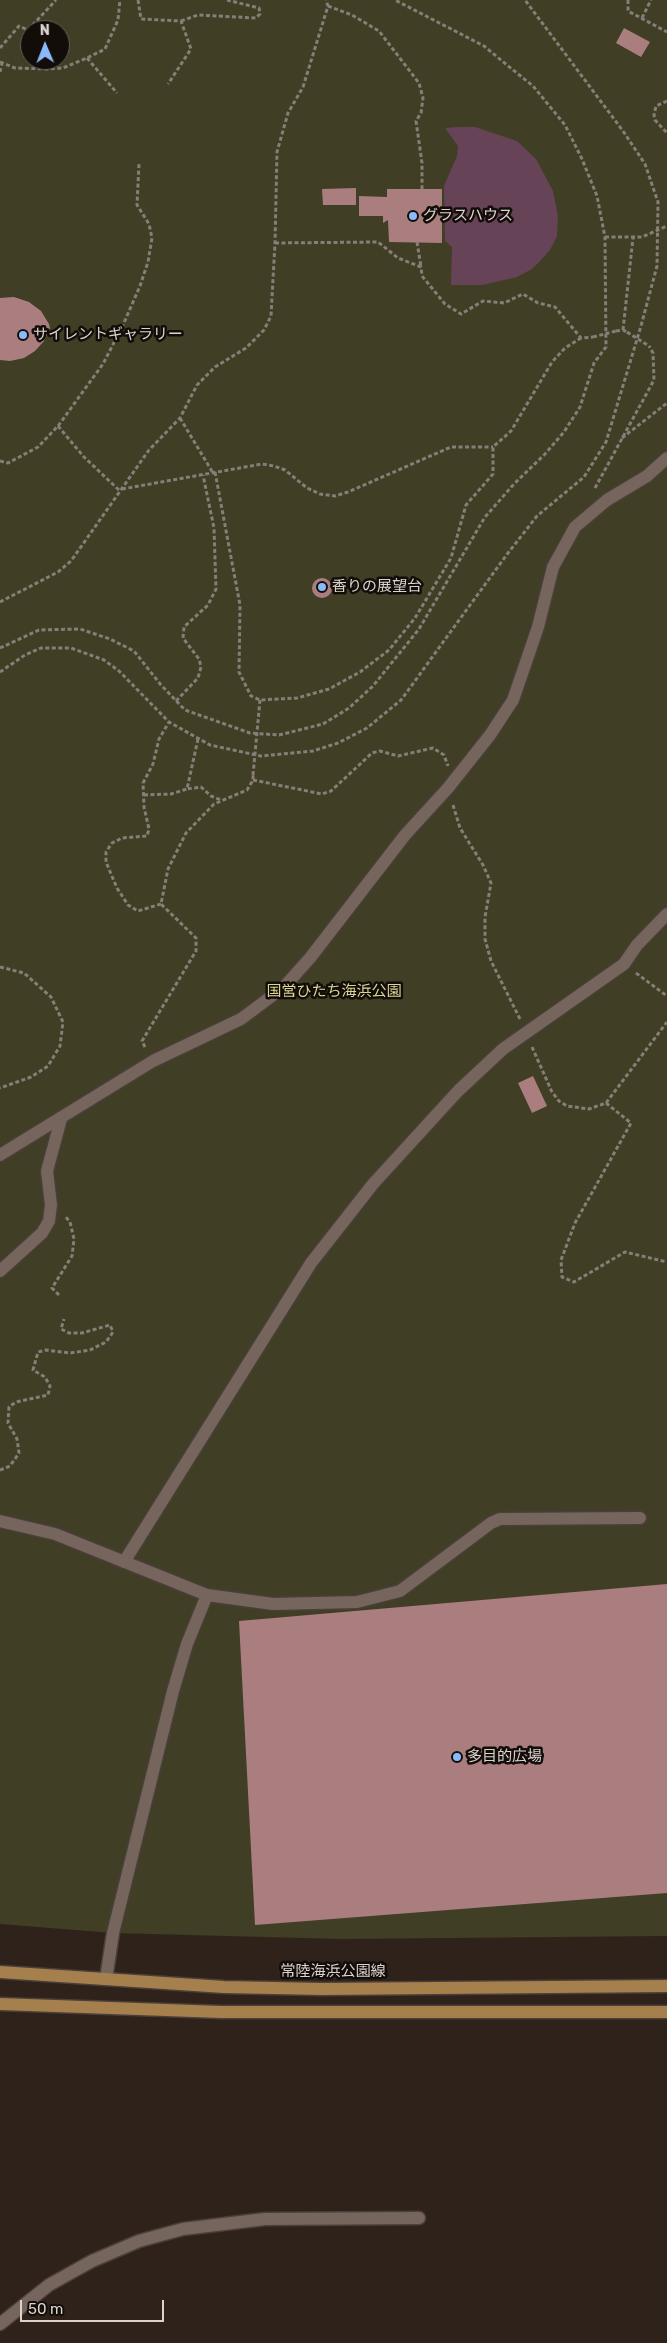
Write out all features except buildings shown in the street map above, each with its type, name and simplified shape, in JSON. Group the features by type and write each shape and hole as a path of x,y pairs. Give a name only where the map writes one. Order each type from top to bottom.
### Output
{"main road":[{"name":"常陸海浜公園線","path":"0,1972 224,1987 323,1989 667,1986"},
{"path":"0,2004 230,2012 667,2012"}],"street":[{"path":"0,1155 153,1061 241,1019 284,986 310,958 406,835 448,788 490,735 513,700 538,627 553,568 575,527 587,515 646,476 667,458"},
{"path":"124,1562 311,1263 373,1184 458,1091 483,1067 503,1049 624,964 636,945 667,914"},
{"path":"0,1271 42,1233 49,1221 51,1205 46,1171 60,1119"},
{"path":"0,1520 55,1534 207,1595 273,1604 357,1602 400,1591 491,1523 500,1519 640,1518"},
{"path":"106,1979 113,1933 173,1691 187,1644 207,1595"},
{"path":"0,2324 48,2285 92,2262 139,2241 183,2229 266,2219 418,2218"}],"path":[{"path":"0,48 19,26 28,30 56,0"},
{"path":"0,72 1,62 16,68 48,70 63,68 104,49 118,20 120,0"},
{"path":"138,0 141,19 181,21 198,15 256,18 260,14 260,8 227,0"},
{"path":"0,602 58,572 71,561 149,450 180,418 198,385 215,368 246,348 264,330 271,316 277,152 288,113 303,87 328,6 326,0"},
{"path":"0,648 39,630 80,629 110,639 134,651 176,702 185,710 250,733 279,735 323,724 349,708 372,686 419,629 485,516 545,454 564,432 580,407 594,363 606,347 605,237 597,196 582,159 565,125 533,86 484,46 395,0"},
{"path":"0,672 25,655 41,648 71,648 104,660 119,671 170,722 210,745 261,756 313,751 338,743 367,728 400,700 537,516 584,477 606,442 657,266 658,202 645,164 623,131 525,0"},
{"path":"628,0 628,11 667,32"},
{"path":"642,18 651,0"},
{"path":"328,6 352,15 379,31 418,83 423,98 421,112 416,121 422,163 422,189"},
{"path":"168,84 191,49 181,21"},
{"path":"88,58 117,93"},
{"path":"667,101 656,106 654,116 667,133"},
{"path":"0,461 8,463 38,448 58,426 103,364 124,325 148,262 152,238 149,224 137,205 139,164"},
{"path":"605,237 642,237 667,226"},
{"path":"623,330 633,238"},
{"path":"275,242 378,242 398,258 422,267"},
{"path":"417,242 422,276 445,304 461,314 483,302 504,303 523,294 538,303 555,307 581,338"},
{"path":"120,490 262,464 285,470 307,488 320,494 334,496 348,492 451,447 493,448 511,431 552,362 565,348 581,338 623,330 649,346 653,352 654,380 587,504 587,515"},
{"path":"620,440 667,403"},
{"path":"180,418 214,472 240,605 239,672 252,696 260,700 297,698 329,689 360,672 389,650 414,618 451,558 466,505 493,474 493,448"},
{"path":"58,426 84,458 120,490"},
{"path":"176,702 198,678 201,667 199,660 183,638 184,627 208,605 216,589 214,528 203,475"},
{"path":"161,904 168,869 186,833 214,804 247,790 253,778 260,700"},
{"path":"161,904 138,911 128,905 117,888 106,862 106,852 112,843 122,838 147,836 149,829 144,796 145,776 153,764 159,739 170,722"},
{"path":"187,789 198,739"},
{"path":"253,778 322,794 331,791 372,753 380,751 404,756 433,748 444,755 448,769"},
{"path":"144,796 171,794 201,787 211,796 221,800"},
{"path":"448,788 460,828 483,864 490,883 485,940 491,961 523,1024"},
{"path":"153,1061 142,1041 196,951 196,938 161,904"},
{"path":"0,967 24,973 51,997 63,1022 60,1046 48,1066 30,1077 0,1088"},
{"path":"632,970 667,996"},
{"path":"530,1042 552,1092 559,1102 579,1109 589,1109 606,1103 667,1022"},
{"path":"606,1103 631,1123 575,1223 561,1260 562,1277 574,1282 625,1252 667,1262"},
{"path":"51,1205 70,1222 74,1239 72,1256 52,1288 60,1295"},
{"path":"0,1470 10,1466 19,1454 16,1439 8,1423 9,1407 16,1402 48,1395 50,1386 45,1377 33,1370 38,1352 46,1350 70,1353 90,1350 106,1342 113,1332 110,1325 82,1332 69,1333 61,1329 64,1319"}],"green space":[{"name":"国営ひたち海浜公園","path":"0,0 667,0 667,1936 341,1939 113,1933 0,1924"}],"shaded area":[{"path":"475,127 517,141 536,159 553,191 558,216 557,236 550,250 542,259 532,269 517,277 483,285 451,285 452,247 445,241 444,186 457,156 458,146 445,128"}],"place":[{"name":"グラスハウス","path":"413,216"},
{"name":"サイレントギャラリー","path":"23,335"},
{"name":"香りの展望台","path":"322,587"},
{"name":"多目的広場","path":"457,1757"}]}
